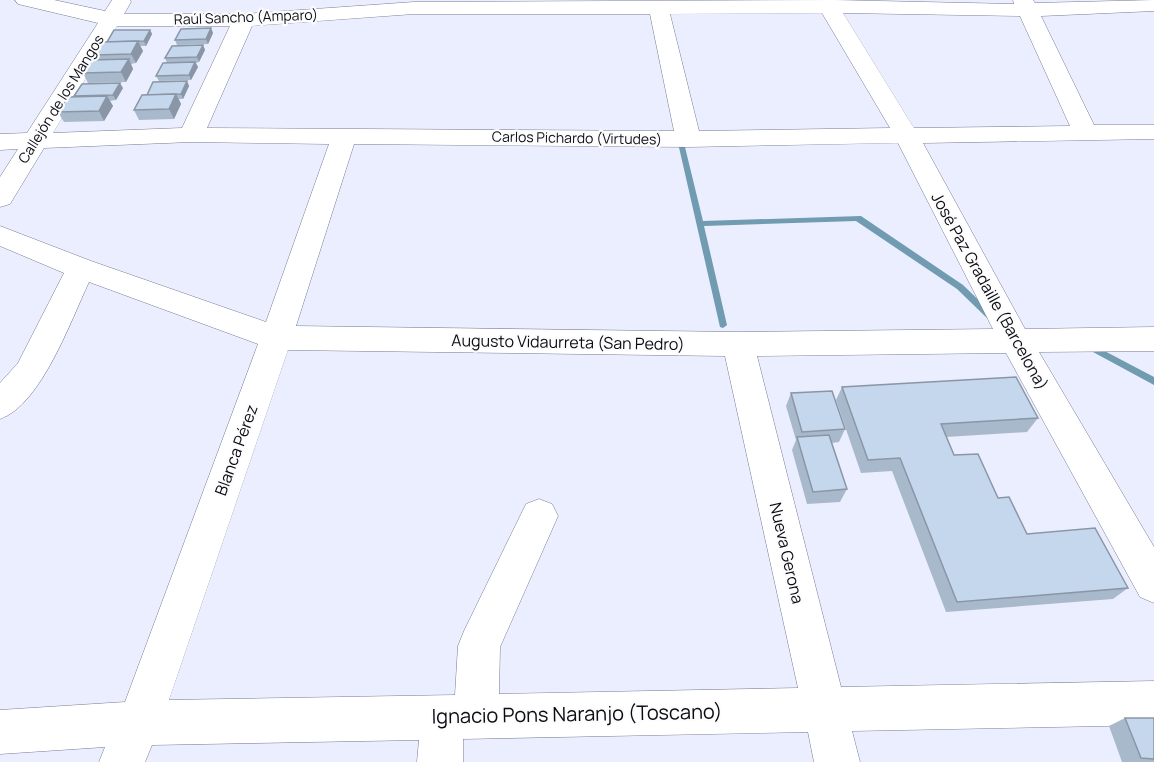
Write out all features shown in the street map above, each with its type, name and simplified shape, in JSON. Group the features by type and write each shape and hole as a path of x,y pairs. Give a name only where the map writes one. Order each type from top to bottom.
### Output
{"street":[{"name":"Raúl Sancho (Amparo)","path":"25,0 47,6 94,13 109,20 244,20 414,8 657,4 1154,5"},
{"name":"Callejón de los Mangos","path":"0,198 122,0"},
{"path":"657,4 688,139"},
{"name":"José Paz Gradaille (Barcelona)","path":"826,4 906,135 1015,340 1154,584"},
{"path":"1026,5 1086,134"},
{"path":"191,135 244,20"},
{"name":"Carlos Pichardo (Virtudes)","path":"0,142 191,135 688,139 1154,132"},
{"name":"Blanca Pérez","path":"122,762 139,723 276,338 344,135"},
{"name":"Augusto Vidaurreta (San Pedro)","path":"0,235 81,268 276,338 738,344 1154,339"},
{"path":"0,405 30,372 81,268"},
{"name":"Nueva Gerona","path":"738,344 837,762"},
{"path":"440,762 459,716 479,646 539,516"},
{"name":"Ignacio Pons Naranjo (Toscano)","path":"0,732 139,723 1154,703"}],"building":[{"path":"211,28 206,39 175,40 181,29"},
{"path":"114,30 150,30 144,41 107,42"},
{"path":"138,41 131,54 94,55 102,42"},
{"path":"203,45 197,57 165,58 172,46"},
{"path":"129,59 121,72 83,73 91,60"},
{"path":"195,62 189,75 156,76 163,63"},
{"path":"187,81 181,94 147,95 153,82"},
{"path":"120,83 113,95 74,96 82,84"},
{"path":"176,94 169,109 134,110 142,95"},
{"path":"107,96 99,111 58,112 68,97"},
{"path":"1016,377 1038,418 941,424 954,455 978,454 998,498 1009,497 1027,534 1095,528 1128,588 957,602 900,458 868,460 842,387"},
{"path":"832,391 845,429 802,432 791,393"},
{"path":"829,435 847,489 813,492 797,437"},
{"path":"1125,718 1154,718 1154,759 1141,758"}],"waterway":[{"path":"681,143 723,325"},
{"path":"700,224 858,218 960,287 991,317"},
{"path":"1089,349 1094,349 1154,381"}]}
